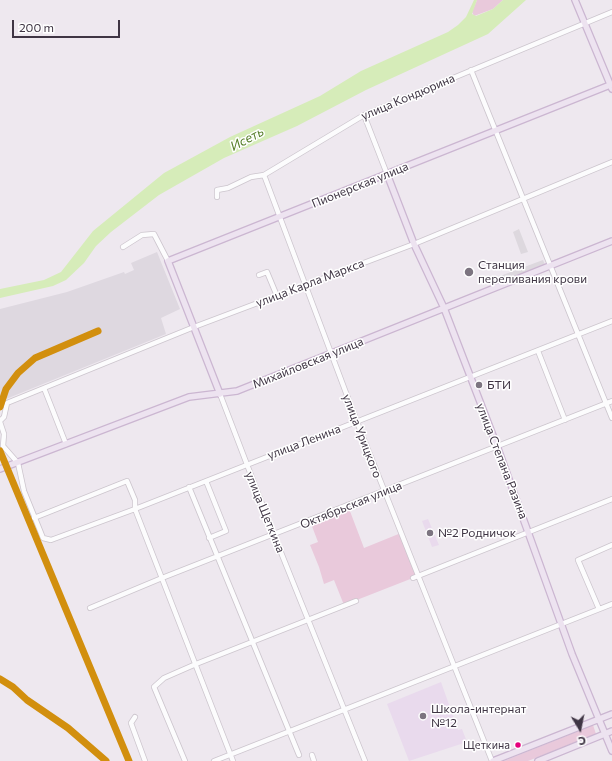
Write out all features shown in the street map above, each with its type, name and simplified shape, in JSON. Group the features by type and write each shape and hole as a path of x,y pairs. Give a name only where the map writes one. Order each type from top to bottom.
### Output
{"main road":[{"path":"575,0 611,86"},
{"name":"Пионерская улица","path":"168,261 496,130 611,86"},
{"name":"улица Степана Разина","path":"387,174 414,244 444,308 497,446 562,622 572,654 612,752"},
{"name":"Михайловская улица","path":"0,469 181,400 237,391 612,241"},
{"name":"улица Щеткина","path":"168,261 220,394"},
{"path":"492,761 612,714"},
{"path":"538,761 612,731"}],"street":[{"name":"улица Кондюрина","path":"217,197 217,190 228,188 251,177 264,175 364,115 584,20 612,12"},
{"path":"471,70 612,418"},
{"path":"364,115 387,174"},
{"name":"улица Карла Маркса","path":"0,421 4,417 7,403 194,327 414,244 612,162"},
{"name":"улица Урицкого","path":"264,175 415,577 454,666 492,761"},
{"path":"123,246 142,235 154,234 168,261"},
{"path":"259,275 267,272 277,296"},
{"name":"улица Ленина","path":"18,463 24,491 34,518 43,538 51,540 135,509 612,321"},
{"path":"538,351 565,420"},
{"path":"44,388 66,444"},
{"name":"улица Щеткина","path":"220,394 246,465 365,761"},
{"name":"Октябрьская улица","path":"90,608 162,578 217,558 612,401"},
{"path":"0,421 4,434 3,446 18,463"},
{"path":"34,518 127,481 135,500 135,509 233,761"},
{"path":"206,481 226,531 209,538"},
{"path":"189,487 299,755"},
{"path":"415,577 612,499"},
{"path":"599,609 578,560 612,545"},
{"path":"185,761 154,687 164,678 196,664 356,600"},
{"path":"214,761 562,622 612,604"},
{"path":"135,717 131,723 145,761"},
{"path":"312,755 314,761"}],"shaded area":[{"path":"477,0 503,0 493,9 474,16 472,12"},
{"path":"519,229 528,252 521,254 513,232"},
{"path":"157,252 180,309 161,318 166,334 6,399 0,396 0,309 67,292 124,272 125,274 134,270 131,263"},
{"path":"543,260 545,265 494,284 492,279"},
{"path":"348,506 364,548 401,533 418,576 344,605 334,580 324,584 310,545 318,542 310,521"},
{"name":"№2 Родничок","path":"428,519 439,545 432,547 422,521"},
{"name":"Школа-интернат №12","path":"441,682 458,730 462,729 467,742 409,761 387,704"},
{"path":"593,725 596,734 528,761 504,761"}],"water":[{"name":"Исеть","path":"474,0 477,0 472,14 476,16 493,9 503,0 526,0 488,34 366,90 297,126 224,158 159,195 111,232 96,246 84,263 66,280 53,286 0,298 0,289 44,280 61,272 93,231 164,173 230,137 320,96 361,71 448,32 466,17"}],"transit line":[{"path":"0,407 6,389 18,373 35,358 98,331"},
{"path":"0,451 129,761"},
{"path":"0,679 13,687 27,700 68,728 106,761"}],"place":[{"name":"Станция переливания крови","path":"469,272"},
{"name":"БТИ","path":"479,385"},
{"name":"№2 Родничок","path":"430,533"},
{"name":"Школа-интернат №12","path":"423,716"},
{"name":"Щеткина","path":"518,745"}]}
